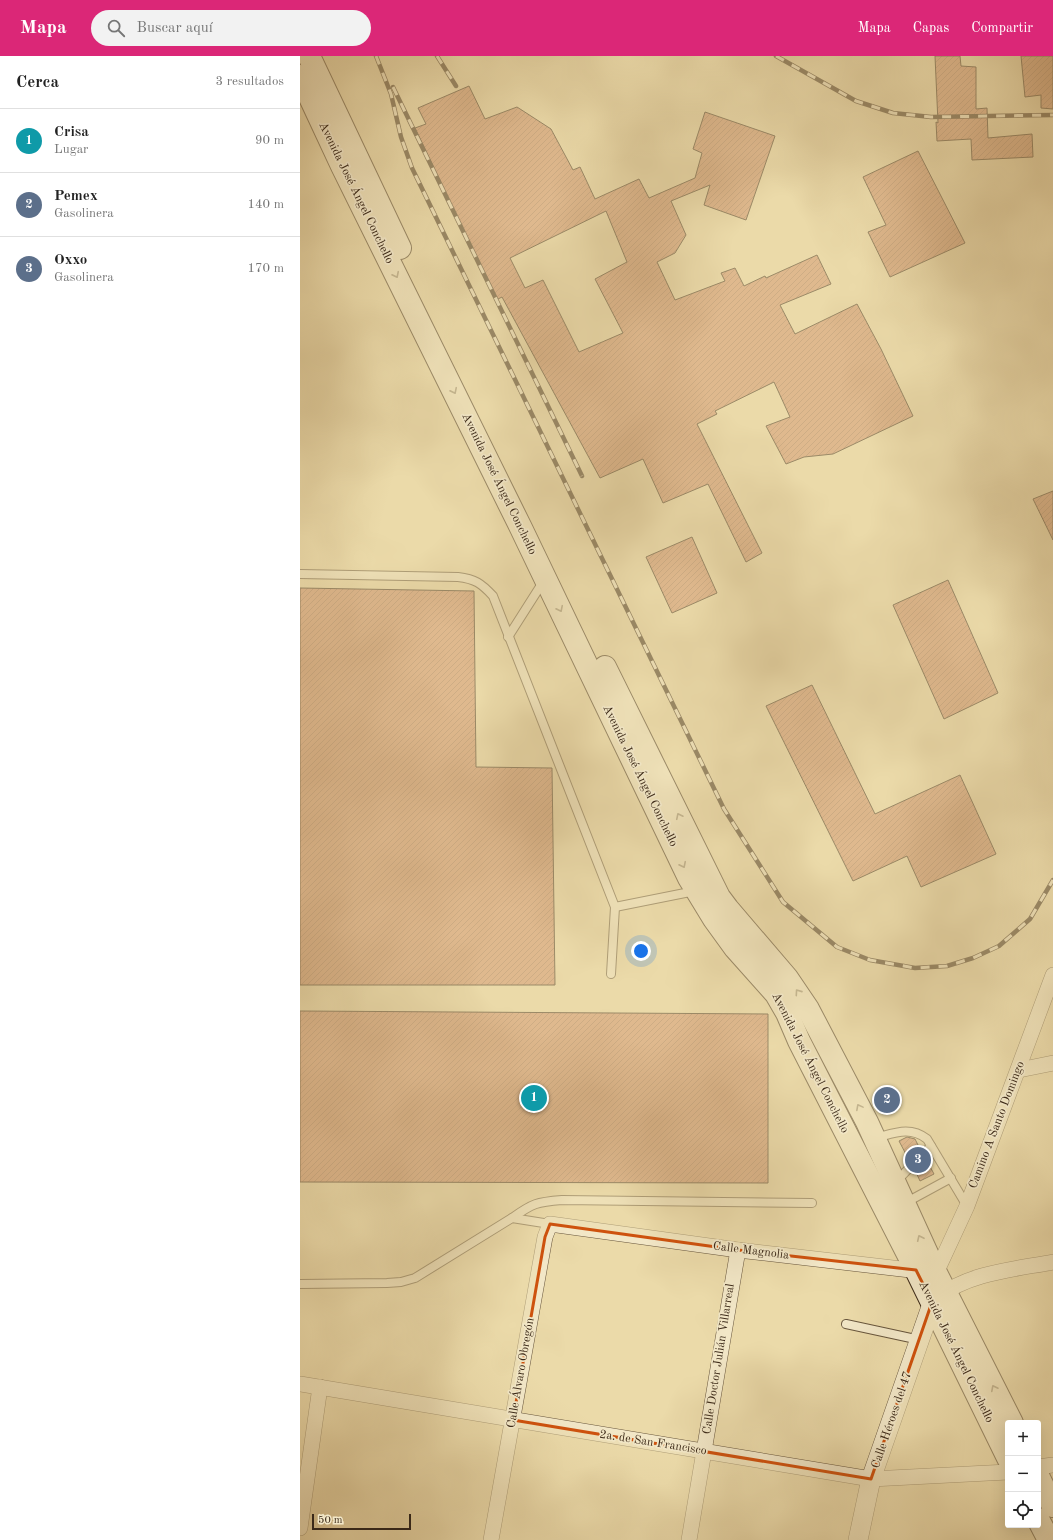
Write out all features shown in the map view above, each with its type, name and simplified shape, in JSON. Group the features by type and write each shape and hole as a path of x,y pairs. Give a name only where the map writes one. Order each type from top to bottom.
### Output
{"main road":[{"name":"Avenida José Ángel Conchello","path":"309,56 365,178 709,878 728,909 800,995 874,1138 904,1203 932,1284 1007,1456"},
{"name":"Avenida José Ángel Conchello","path":"300,76 342,166 545,578 696,890 714,919 735,948 776,994 932,1284 1010,1420"},
{"path":"1041,1482 1053,1506"},
{"path":"1041,1524 1049,1540"}],"street":[{"name":"Camino A Santo Domingo","path":"932,1284 967,1206 1053,975"},
{"path":"1018,1070 1053,1063"},
{"name":"Calle Magnolia","path":"550,1224 567,1225 738,1250 932,1284"},
{"name":"Calle Álvaro Obregón","path":"491,1540 545,1237 550,1224"},
{"name":"Calle Doctor Julián Villarreal","path":"689,1540 738,1250"},
{"path":"932,1284 962,1283 983,1276 1053,1262"},
{"name":"Calle Héroes del 47","path":"858,1540 871,1479 920,1340 932,1284"},
{"name":"2a. de San Francisco","path":"300,1384 871,1479 1005,1472"},
{"path":"300,1528 320,1388"},
{"path":"1041,1467 1053,1466"}],"lane":[{"path":"300,574 458,577 472,579 484,586 493,596 616,907 611,974"},
{"path":"508,637 545,578"},
{"path":"616,907 696,890"},
{"path":"874,1138 902,1132 913,1132 928,1139 967,1206"},
{"path":"924,1154 931,1146"},
{"path":"895,1183 912,1166"},
{"path":"904,1203 951,1178"},
{"path":"300,1284 387,1283 401,1282 415,1278 512,1218 527,1206 539,1202 562,1200 812,1203"},
{"path":"512,1218 550,1224"},
{"path":"846,1324 920,1340"}],"highlighted area":[{"path":"550,1224 738,1250 916,1270 932,1302 871,1479 513,1420 545,1237"}],"building":[{"path":"935,56 960,56 961,66 976,67 976,109 987,108 988,138 1032,134 1033,157 972,160 971,139 937,141 936,122 938,123"},
{"path":"1021,56 1053,56 1053,109 1041,108 1041,95 1025,97"},
{"path":"469,86 485,119 517,107 551,129 573,170 580,167 595,199 639,179 649,198 695,178 702,153 693,149 705,112 775,136 746,220 704,205 710,185 671,201 686,235 675,253 657,262 675,300 725,281 721,273 735,268 744,286 765,276 766,278 817,255 831,284 780,305 795,334 857,304 881,349 913,416 833,454 804,457 786,464 766,426 790,417 774,382 715,411 717,414 697,424 762,553 746,562 708,484 663,503 643,459 600,478 502,297 496,300 415,128 426,124 418,108","holes":["606,211 627,262 595,279 623,333 579,352 543,280 525,288 510,258"]},
{"path":"918,151 965,243 890,277 868,232 886,225 863,177"},
{"path":"1053,491 1053,540 1033,499"},
{"path":"692,537 717,593 672,613 646,557"},
{"path":"948,580 998,693 944,719 893,605"},
{"path":"300,588 474,591 476,767 552,768 555,985 300,985"},
{"path":"812,685 875,814 960,775 996,854 921,887 907,856 853,881 766,706"},
{"path":"300,1011 768,1014 768,1183 300,1182"},
{"path":"907,1137 915,1139 920,1149 918,1156 921,1159 926,1159 934,1174 920,1181 915,1170 917,1163 914,1160 909,1160 899,1141"}],"railway":[{"path":"376,56 391,94 401,137 412,168 724,809 783,902 837,947 870,960 915,968 947,966 973,958 999,946 1030,919 1053,880"},
{"path":"437,56 456,86"},
{"path":"776,56 856,101 893,113 931,117 1053,115"},
{"path":"393,87 582,476"}],"place":[{"name":"Crisa","path":"534,1098"},
{"name":"Pemex","path":"887,1100"},
{"name":"Oxxo","path":"918,1160"}]}
